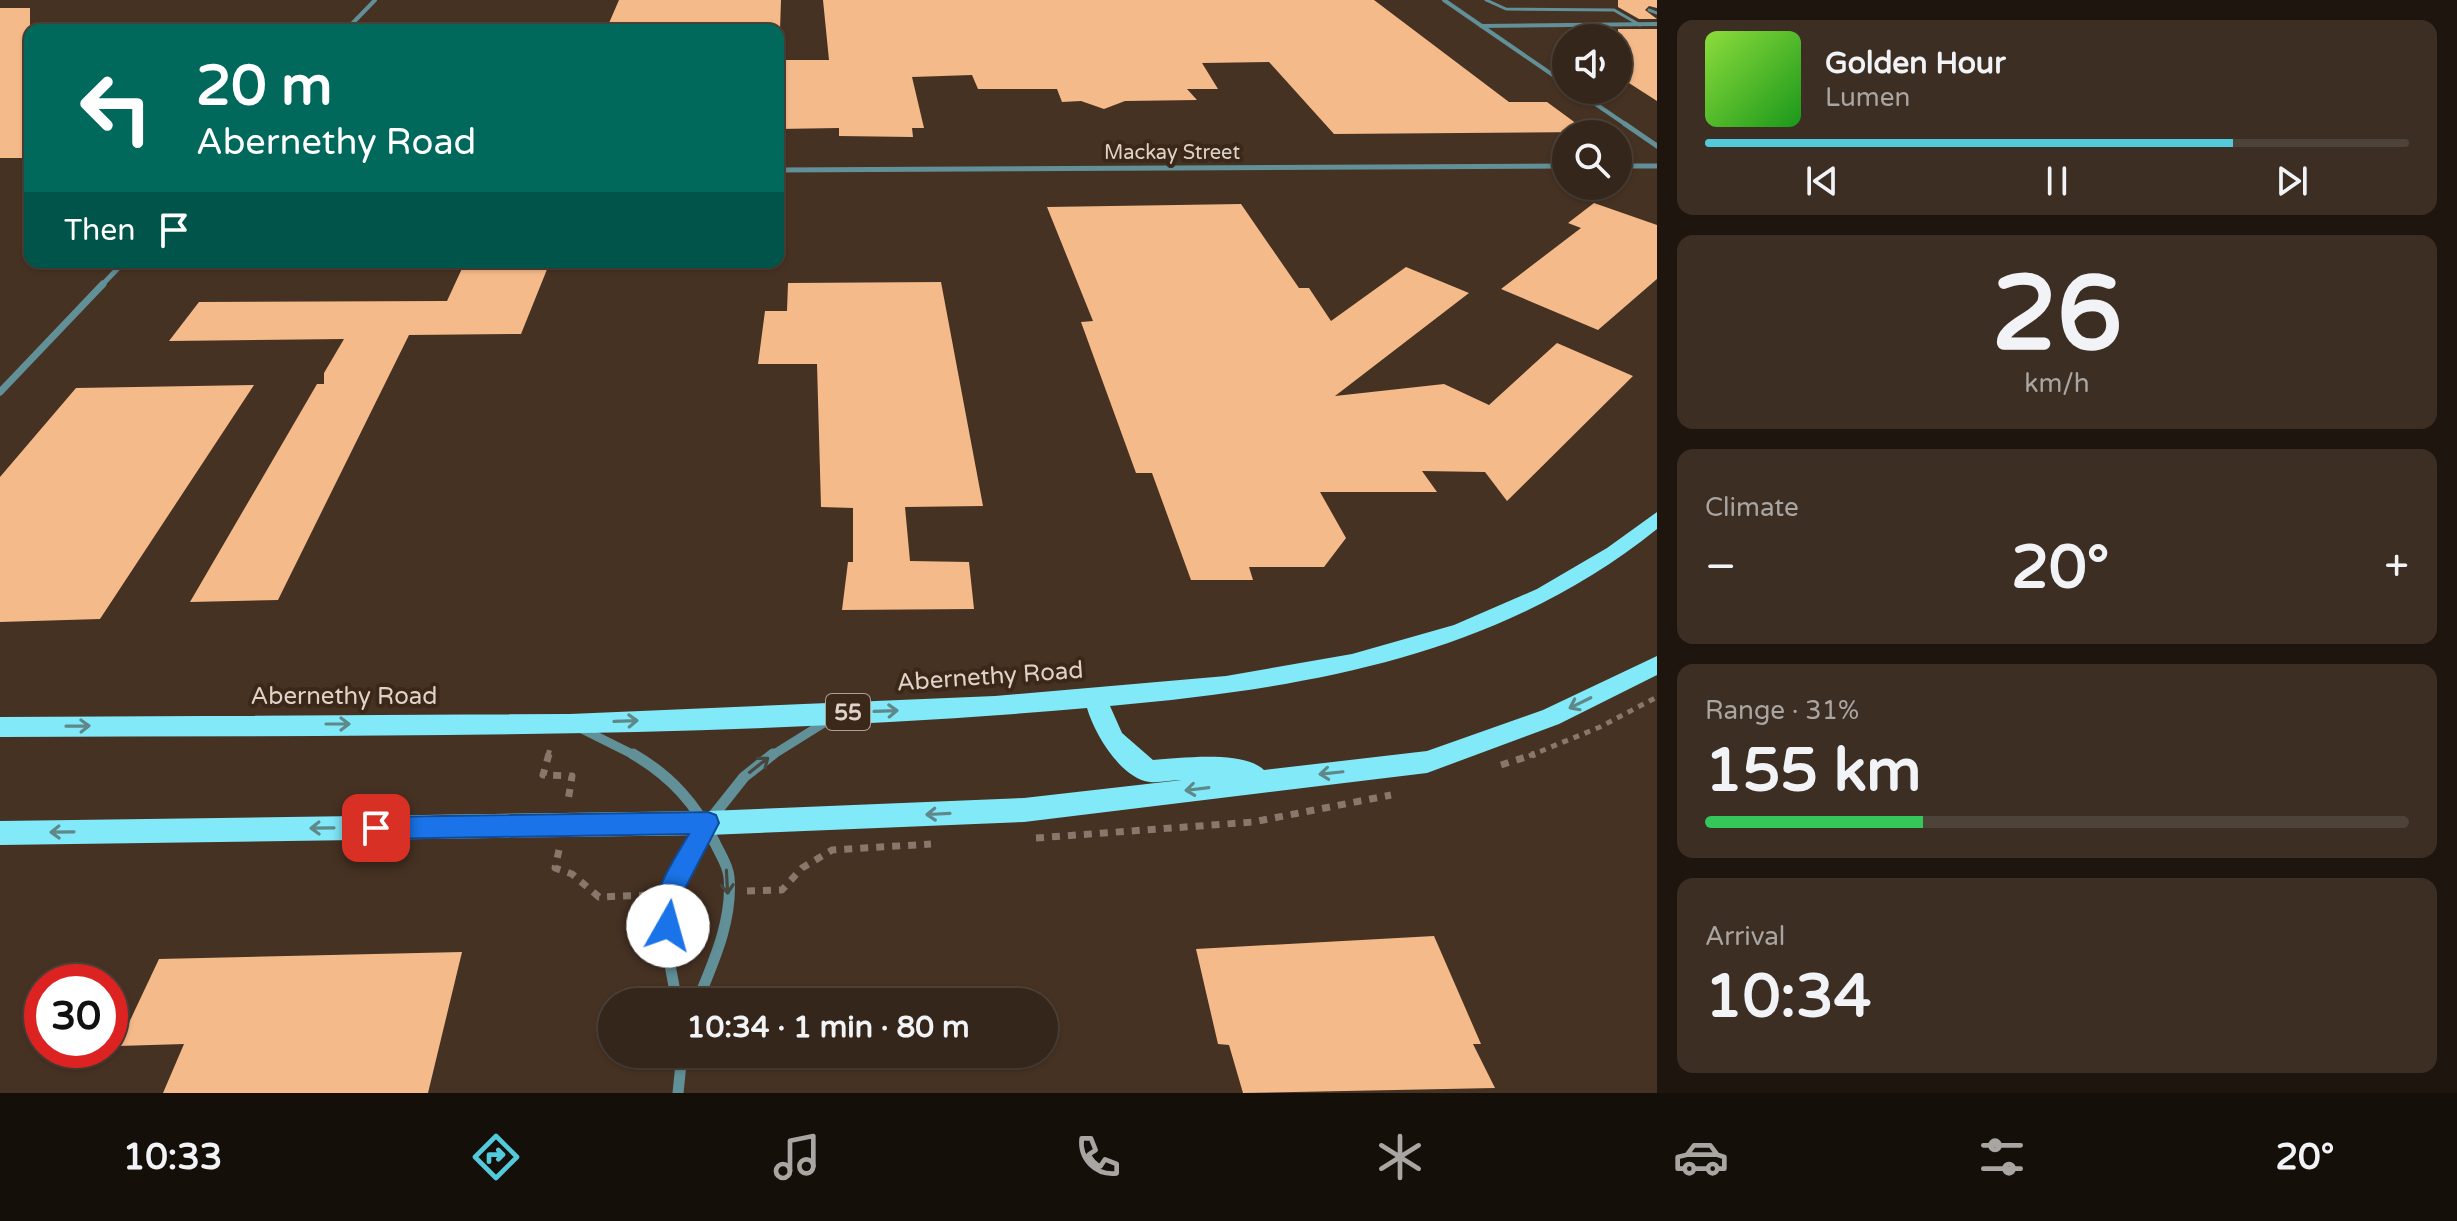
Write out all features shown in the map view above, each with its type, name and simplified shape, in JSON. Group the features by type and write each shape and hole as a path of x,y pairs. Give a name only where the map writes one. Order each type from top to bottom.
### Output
{"main road":[{"name":"Abernethy Road","path":"0,727 563,724 995,706 1226,686 1352,663 1459,632 1544,595 1614,553 1657,519"},
{"path":"0,833 708,823 1024,810 1427,762 1551,717 1657,665"},
{"path":"1096,697 1110,740 1149,771 1210,767 1274,779"}],"street":[{"path":"352,24 375,0"},
{"path":"1444,0 1552,74"},
{"path":"1481,26 1657,24"},
{"path":"1596,104 1657,146"},
{"name":"Mackay Street","path":"784,170 1552,166"},
{"path":"1632,166 1657,166"},
{"path":"0,392 118,268"},
{"path":"674,988 667,949 669,895 708,823 744,777 783,746 841,713"},
{"path":"563,724 632,751 672,777 708,823 730,877 721,943 703,988"},
{"path":"678,1093 681,1068"}],"lane":[{"path":"1486,0 1506,9 1614,10 1640,25"},
{"path":"1649,10 1657,12"}],"path":[{"path":"555,868 572,776 543,775 563,724"}],"building":[{"path":"619,0 781,0 780,24 609,24"},
{"path":"823,0 1374,0 1509,102 1547,102 1572,120 1552,120 1552,132 1334,134 1269,62 1202,63 1218,89 1187,89 1197,100 1125,101 1104,109 1081,101 1062,102 1057,89 978,89 972,75 912,77 924,128 912,128 913,137 839,136 839,128 784,129 784,60 829,60"},
{"path":"1618,0 1657,0 1657,8 1649,6 1645,10 1657,19 1639,19 1618,7"},
{"path":"0,8 30,8 30,24 24,24 24,158 0,158"},
{"path":"1632,29 1657,29 1657,101 1632,85"},
{"path":"1594,203 1657,225 1657,279 1598,330 1501,289 1581,228 1568,223"},
{"path":"1241,204 1299,288 1309,288 1331,321 1406,267 1469,293 1335,396 1444,384 1489,405 1557,343 1633,376 1507,501 1485,472 1422,471 1437,492 1320,492 1346,538 1324,567 1249,567 1253,580 1191,580 1152,473 1136,473 1081,322 1093,321 1047,207"},
{"path":"462,268 548,268 521,334 409,335 278,600 190,602 317,384 324,384 324,373 344,339 169,341 199,302 447,301"},
{"path":"941,282 983,506 905,507 910,561 969,562 974,609 842,610 848,562 853,562 853,508 821,507 817,364 758,364 765,311 787,311 788,283"},
{"path":"254,385 100,619 0,622 0,477 76,388"},
{"path":"1434,936 1481,1044 1473,1044 1495,1088 1243,1093 1229,1045 1218,1044 1196,949"},
{"path":"462,952 428,1093 163,1093 184,1044 128,1046 128,1025 159,959"}],"route":[{"path":"376,828 708,823 669,895 668,926"}]}
